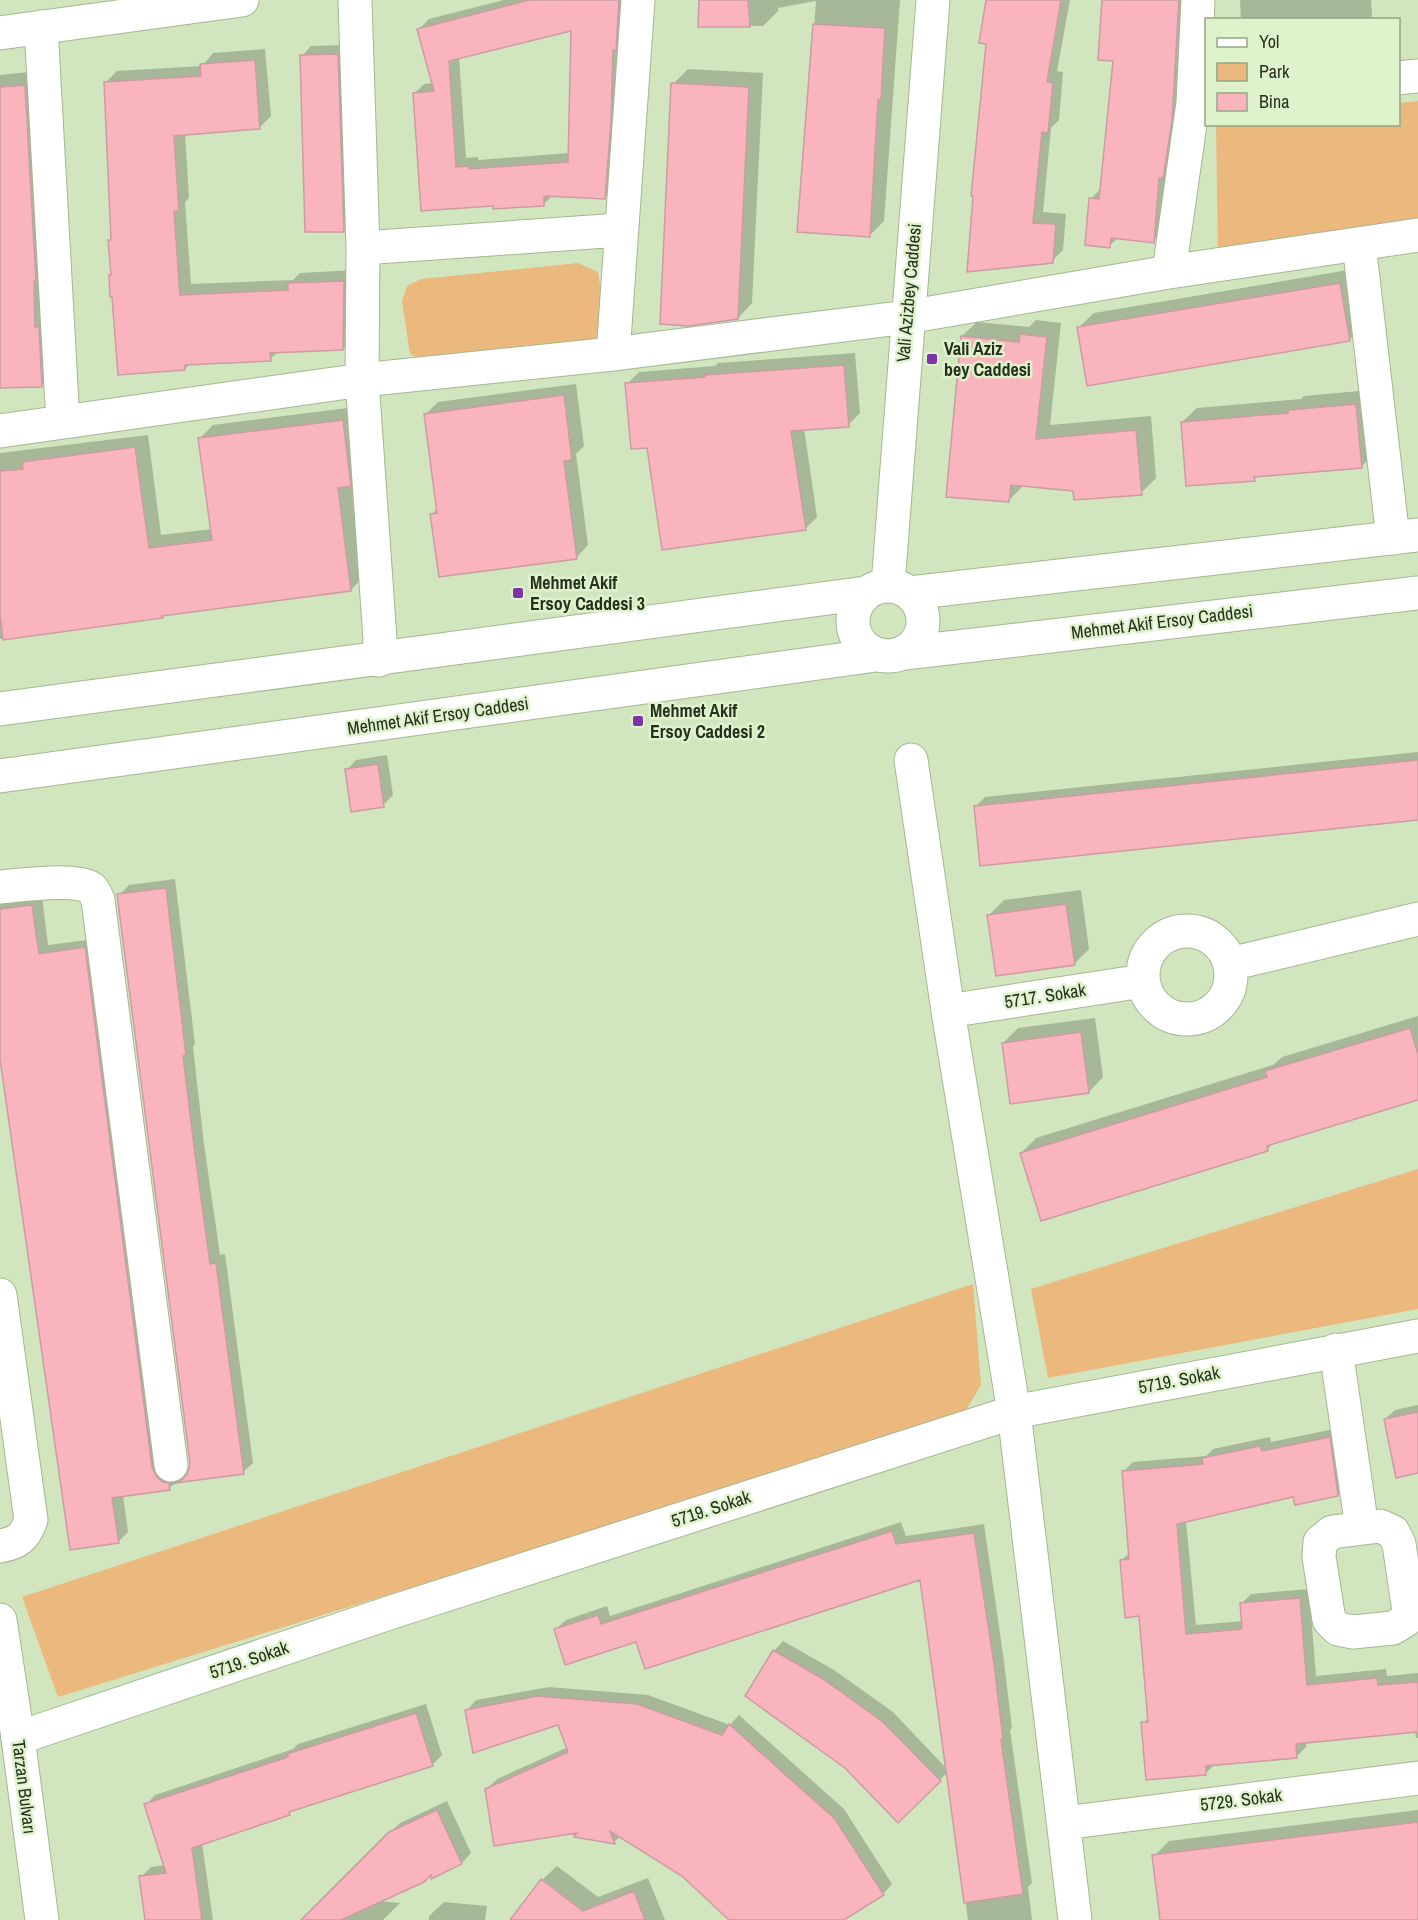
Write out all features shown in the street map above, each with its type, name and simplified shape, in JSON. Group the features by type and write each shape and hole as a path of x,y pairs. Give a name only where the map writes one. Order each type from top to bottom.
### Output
{"street":[{"path":"0,33 242,0"},
{"path":"355,0 363,248 362,380 380,639 379,660"},
{"path":"613,354 639,0"},
{"name":"Vali Azizbey Caddesi","path":"888,590 907,317 933,0"},
{"path":"1169,272 1199,102 1198,0"},
{"path":"41,27 63,422"},
{"path":"1400,78 1418,76"},
{"path":"363,248 621,230"},
{"path":"0,431 362,380 613,354 907,317 1169,272 1418,235"},
{"path":"0,710 888,590 1405,537 1359,244"},
{"path":"888,590 918,601 923,612 924,624 915,645 890,654 859,641 854,632 853,621 854,611 888,590"},
{"name":"Mehmet Akif Ersoy Caddesi","path":"0,776 890,654 1418,593"},
{"path":"911,760 948,1011 1014,1412 1076,1920"},
{"path":"0,887 82,884 93,889 98,900 171,1465"},
{"path":"1230,964 1418,919"},
{"path":"1189,930 1209,937 1225,951 1230,964 1231,978 1228,991 1221,1003 1211,1012 1198,1017 1184,1019 1170,1015 1157,1007 1148,995 1143,981 1144,965 1149,951 1160,940 1173,933 1189,930"},
{"name":"5717. Sokak","path":"948,1011 1143,981"},
{"path":"0,1295 31,1520 26,1533 15,1544 0,1546"},
{"name":"5719. Sokak","path":"18,1738 392,1612 1014,1412 1418,1336"},
{"path":"1336,1350 1362,1528"},
{"name":"Tarzan Bulvarı","path":"0,1620 42,1920"},
{"name":"5729. Sokak","path":"1064,1823 1418,1778"}],"green space":[{"path":"1418,101 1418,224 1218,256 1216,126 1400,126 1400,103"},
{"path":"578,263 598,272 606,323 601,340 429,363 410,354 402,301 407,286 421,279"},
{"path":"1418,1169 1418,1309 1048,1378 1031,1289"},
{"path":"973,1284 981,1385 962,1417 58,1697 22,1597"}],"building":[{"path":"529,0 619,0 616,51 613,50 611,122 605,199 544,196 544,206 493,209 493,206 421,211 413,93 434,91 417,29","holes":["571,31 568,162 469,169 469,166 456,167 449,61"]},
{"path":"699,0 748,0 750,27 698,27"},
{"path":"986,0 1061,0 1047,82 1053,83 1048,133 1042,132 1033,223 1056,224 1053,263 967,272 973,196 971,196 986,44 979,43"},
{"path":"1102,0 1179,0 1172,121 1163,178 1159,178 1154,243 1111,238 1110,248 1085,245 1089,198 1099,199 1113,61 1098,60"},
{"path":"813,24 885,28 881,100 878,100 870,237 797,232"},
{"path":"338,54 344,232 305,232 300,55"},
{"path":"255,60 260,129 174,136 179,211 174,211 180,295 288,290 288,283 344,281 343,350 270,353 271,361 185,365 185,370 118,375 112,297 110,297 108,240 111,240 104,82 201,76 200,64"},
{"path":"671,83 749,87 738,319 688,326 660,324"},
{"path":"25,85 36,281 34,281 35,327 39,326 42,387 0,388 0,87"},
{"path":"1340,283 1350,341 1087,386 1077,327"},
{"path":"1020,334 1047,337 1036,439 1136,430 1142,495 1074,500 1073,491 1011,485 1009,502 946,497 961,336 1019,342"},
{"path":"844,365 849,427 791,431 806,530 662,550 647,448 631,449 625,383"},
{"path":"564,395 572,460 564,461 577,559 439,577 430,514 437,513 424,414"},
{"path":"1356,404 1362,468 1254,477 1255,481 1186,486 1181,422 1288,413 1288,410"},
{"path":"343,420 351,486 338,488 351,591 3,640 0,614 0,471 23,469 22,462 135,447 149,548 212,540 198,438"},
{"path":"1418,760 1418,820 980,866 974,806"},
{"path":"378,764 384,807 351,812 345,769"},
{"path":"166,888 195,1154 210,1264 216,1263 244,1474 175,1483 188,1473 190,1463 117,894"},
{"path":"1066,904 1075,965 996,976 987,915"},
{"path":"32,905 39,954 85,947 152,1467 157,1477 163,1482 171,1483 169,1484 170,1490 112,1498 119,1543 70,1550 0,1059 0,909"},
{"path":"1410,1028 1418,1054 1418,1100 1267,1146 1268,1151 1041,1221 1020,1153 1267,1077 1265,1071"},
{"path":"1081,1032 1089,1093 1010,1104 1002,1043"},
{"path":"1418,1412 1418,1473 1396,1478 1384,1419"},
{"path":"1330,1437 1338,1496 1295,1505 1293,1497 1177,1524 1186,1634 1242,1629 1240,1603 1300,1598 1307,1685 1377,1678 1378,1685 1418,1682 1418,1732 1296,1744 1297,1758 1206,1766 1206,1775 1146,1780 1141,1722 1148,1722 1139,1616 1125,1618 1120,1560 1129,1559 1122,1471 1203,1464 1202,1458 1260,1446 1262,1451"},
{"path":"892,1531 896,1544 974,1533 994,1664 1003,1739 1001,1740 1023,1894 964,1903 920,1580 645,1669 636,1642 565,1665 554,1629 598,1615 601,1624"},
{"path":"773,1650 823,1679 883,1722 941,1781 898,1823 845,1768 745,1696"},
{"path":"537,1696 637,1704 722,1735 729,1724 835,1819 884,1895 844,1920 729,1920 682,1876 610,1831 615,1844 574,1837 577,1833 494,1846 485,1789 568,1752 558,1725 473,1753 465,1710"},
{"path":"416,1713 433,1766 289,1812 290,1815 192,1848 202,1920 145,1920 139,1876 166,1873 144,1804 288,1757 287,1754"},
{"path":"437,1810 462,1864 431,1879 431,1875 424,1882 341,1920 301,1920 389,1832"},
{"path":"1418,1822 1418,1920 1160,1920 1152,1855"},
{"path":"541,1879 583,1911 634,1891 645,1920 510,1920"}],"place":[{"name":"Vali Aziz bey Caddesi","path":"932,359"},
{"name":"Mehmet Akif Ersoy Caddesi 3","path":"518,593"},
{"name":"Mehmet Akif Ersoy Caddesi 2","path":"638,721"}]}
